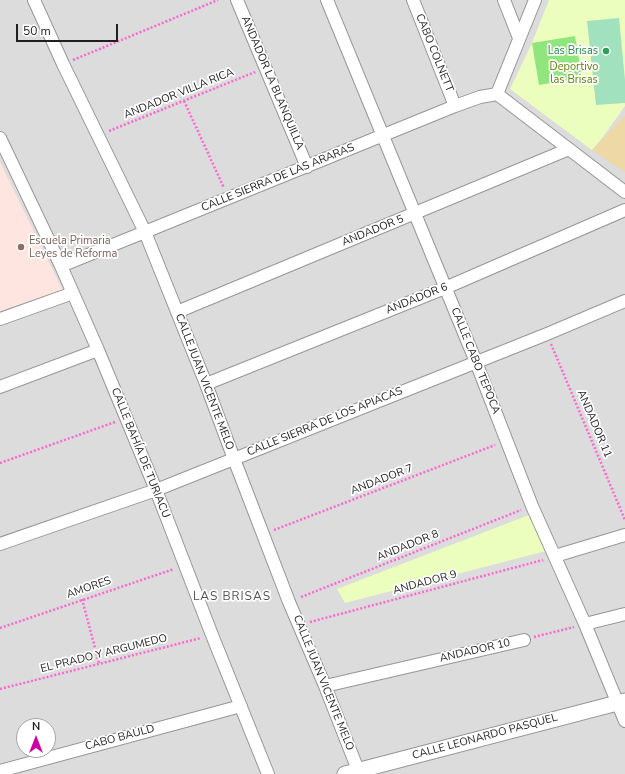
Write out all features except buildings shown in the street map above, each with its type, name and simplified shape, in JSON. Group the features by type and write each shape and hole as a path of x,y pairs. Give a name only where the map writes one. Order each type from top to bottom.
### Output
{"street":[{"name":"CALLE JUAN VICENTE MELO","path":"34,0 63,64 145,232 206,384 289,602 325,686 352,772"},
{"name":"ANDADOR LA BLANQUILLA","path":"237,0 307,167"},
{"name":"CALLE CABO TEPOCA","path":"327,0 476,362 532,506 621,702 625,721"},
{"name":"CABO COLNETT","path":"413,0 455,106"},
{"path":"504,0 520,38"},
{"path":"535,0 498,94 625,192"},
{"name":"CALLE SIERRA DE LAS ARARAS","path":"61,266 455,106 480,97 498,94"},
{"name":"CALLE BAHÍA DE TURIACU","path":"0,138 61,266 98,350 125,419 156,490 184,565 268,774"},
{"name":"ANDADOR 5","path":"177,312 569,149"},
{"name":"ANDADOR 6","path":"206,384 445,288 625,210"},
{"path":"0,319 73,293"},
{"name":"CALLE SIERRA DE LOS APIACAS","path":"0,544 156,490 547,334 625,301"},
{"path":"0,387 98,350"},
{"path":"555,556 625,536"},
{"path":"585,624 625,614"},
{"name":"ANDADOR 10","path":"325,686 524,640"},
{"name":"CALLE LEONARDO PASQUEL","path":"352,772 621,702"},
{"name":"CABO BAULD","path":"0,771 241,706"}],"path":[{"path":"63,64 218,0"},
{"name":"ANDADOR VILLA RICA","path":"98,135 266,68"},
{"path":"184,101 228,198"},
{"name":"ANDADOR 11","path":"547,334 625,520"},
{"path":"0,463 125,419"},
{"name":"ANDADOR 7","path":"263,535 507,440"},
{"name":"ANDADOR 8","path":"289,602 532,506"},
{"name":"ANDADOR 9","path":"299,625 555,556"},
{"name":"AMORES","path":"0,628 184,565"},
{"path":"82,599 99,663"},
{"name":"ANDADOR 10","path":"524,640 585,624"},
{"name":"EL PRADO Y ARGUMEDO","path":"0,689 212,635"}],"shaded area":[{"path":"0,0 625,0 625,774 0,774"},
{"name":"Las Brisas","path":"619,18 625,80 625,103 596,105 587,21"},
{"path":"625,115 625,172 592,150"},
{"name":"Escuela Primaria Leyes de Reforma","path":"0,162 63,291 0,314"}],"green space":[{"name":"Deportivo las Brisas","path":"549,0 625,0 625,106 592,150 510,89 532,43"},
{"path":"575,36 582,78 539,85 532,43"},
{"path":"529,515 546,551 345,603 337,589"}],"place":[{"name":"Las Brisas","path":"606,51"},
{"name":"Escuela Primaria Leyes de Reforma","path":"21,247"}],"district":[{"name":"LAS BRISAS","path":"232,597"}]}
